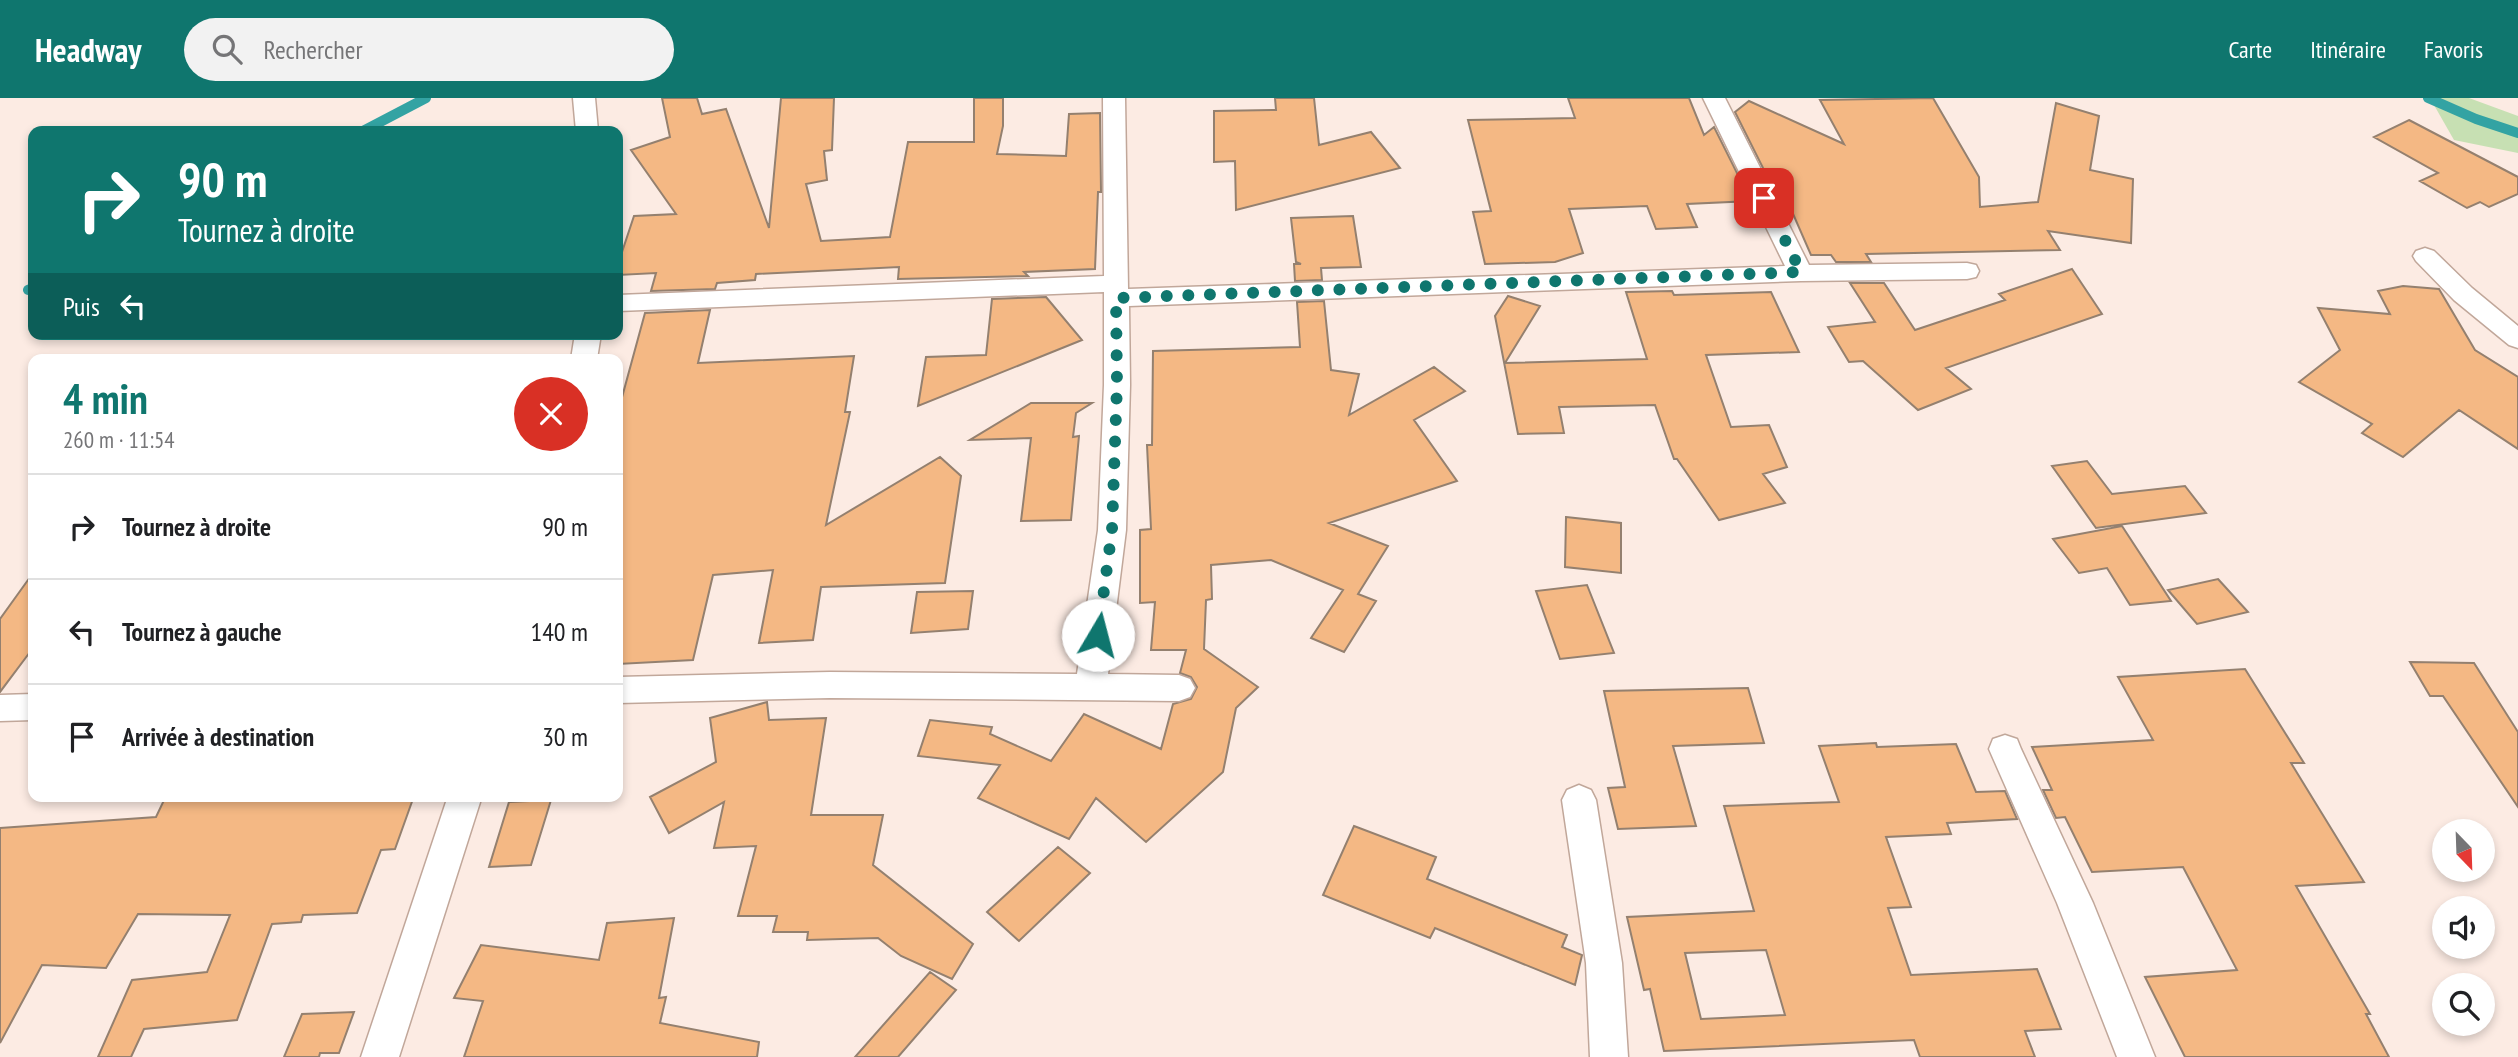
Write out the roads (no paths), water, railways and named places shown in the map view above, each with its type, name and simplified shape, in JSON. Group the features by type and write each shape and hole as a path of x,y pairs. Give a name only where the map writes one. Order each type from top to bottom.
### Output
{"street":[{"path":"584,98 587,126"},
{"path":"1091,687 1112,530 1117,385 1114,98"},
{"path":"1714,98 1801,272"},
{"path":"2425,257 2463,294 2518,339"},
{"path":"623,303 689,298 1116,291 1801,272 1967,271"},
{"path":"623,690 830,685 1179,688"},
{"path":"0,708 28,707"},
{"path":"2005,749 2075,903 2136,1057"},
{"path":"1579,800 1604,963 1608,1057"},
{"path":"380,1057 463,802"}],"waterway":[{"path":"373,126 426,98"},
{"path":"2428,98 2476,119 2518,133"}]}
